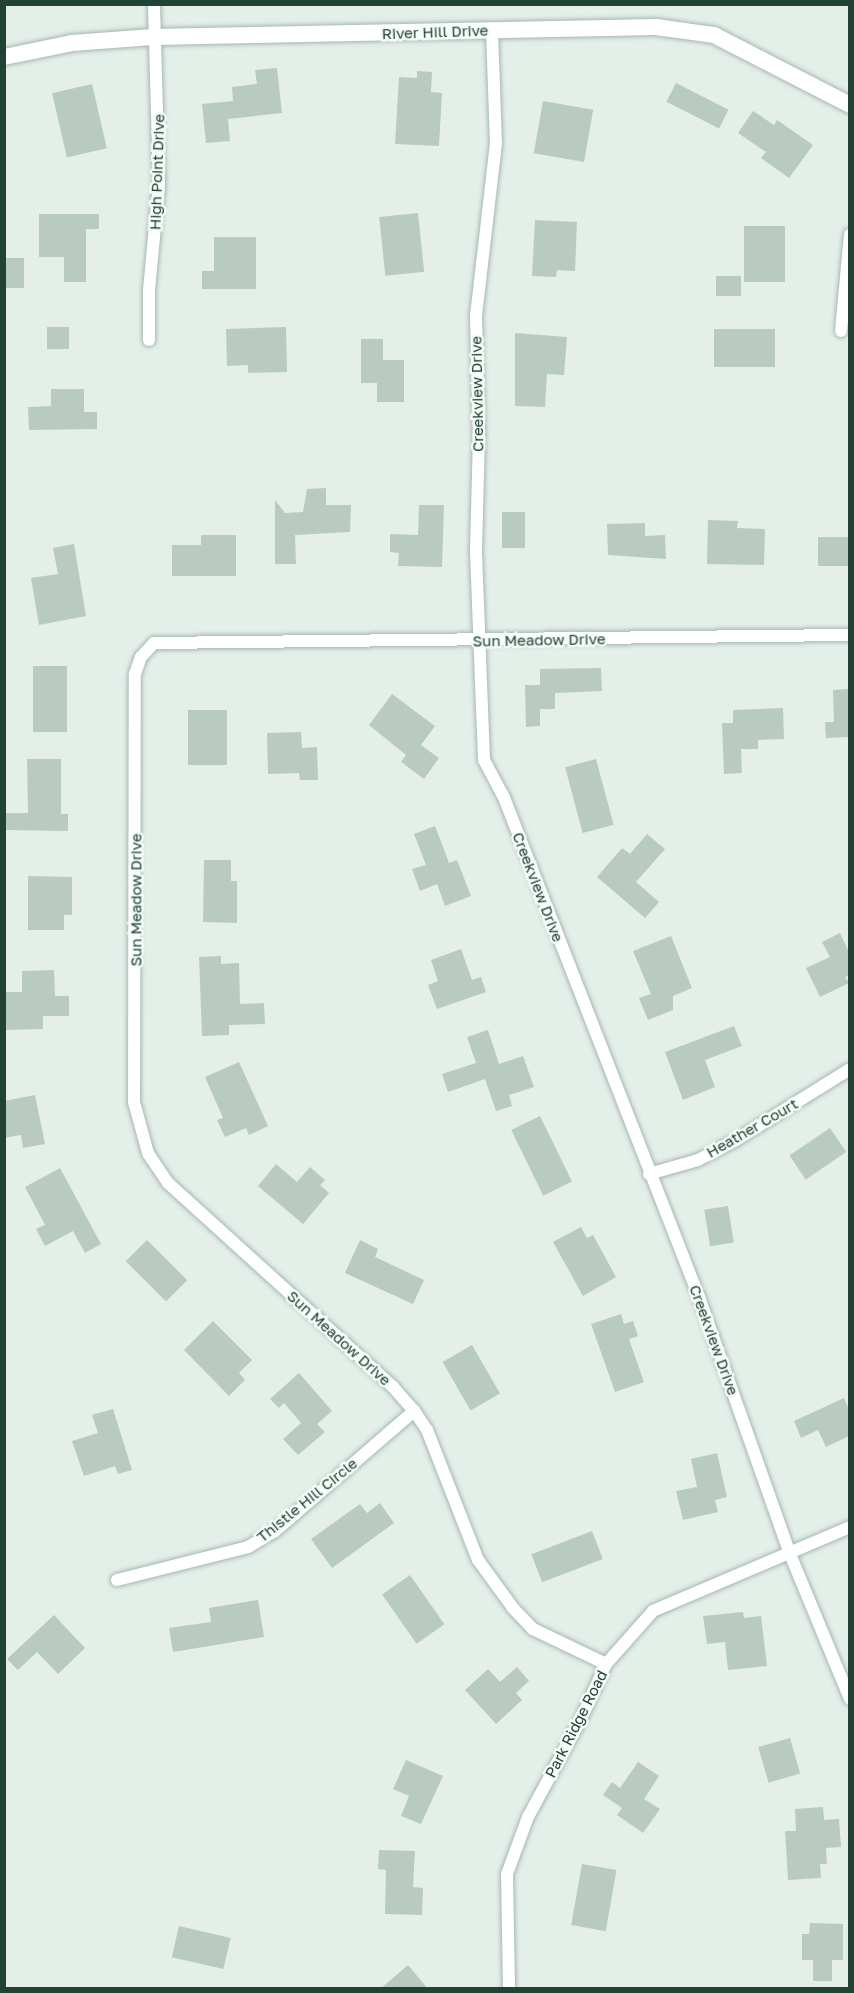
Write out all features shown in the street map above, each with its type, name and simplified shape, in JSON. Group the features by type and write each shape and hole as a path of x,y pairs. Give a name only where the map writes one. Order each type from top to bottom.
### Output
{"street":[{"name":"High Point Drive","path":"149,340 149,290 159,184 158,76 153,37 154,4"},
{"name":"River Hill Drive","path":"4,57 72,43 153,37 656,27 714,35 849,105"},
{"name":"Creekview Drive","path":"492,30 496,143 476,315 478,641 484,760 503,795 699,1297 790,1554 849,1699"},
{"path":"841,331 849,234"},
{"name":"Sun Meadow Drive","path":"606,1664 533,1629 496,1587 478,1560 427,1430 414,1411 393,1387 168,1183 148,1153 134,1102 135,674 141,657 154,642 478,641 849,634"},
{"name":"Heather Court","path":"650,1173 698,1160 736,1140 849,1069"},
{"name":"Thistle Hill Circle","path":"117,1580 248,1547 275,1531 414,1411"},
{"name":"Park Ridge Road","path":"509,1989 507,1874 528,1817 581,1719 606,1664 653,1611 849,1527"}],"building":[{"path":"277,68 282,113 228,119 230,141 206,143 202,104 233,101 232,87 257,84 255,70"},
{"path":"417,71 432,72 431,92 442,93 439,146 395,144 399,77 417,78"},
{"path":"676,83 729,110 719,128 666,102"},
{"path":"92,84 107,148 67,158 52,93"},
{"path":"543,101 593,110 584,162 534,153"},
{"path":"753,111 774,125 777,120 813,145 789,178 761,158 766,152 738,133"},
{"path":"418,213 424,272 385,276 379,217"},
{"path":"39,214 99,214 99,229 86,229 86,282 64,282 64,257 39,257"},
{"path":"535,220 577,222 575,271 557,270 556,277 532,276"},
{"path":"744,226 785,226 785,282 744,282"},
{"path":"214,237 256,237 256,289 202,289 202,271 214,271"},
{"path":"4,258 24,258 24,288 4,288"},
{"path":"716,276 741,276 741,296 716,296"},
{"path":"47,327 69,327 69,349 47,349"},
{"path":"286,327 287,372 248,373 248,365 227,366 226,329"},
{"path":"714,329 775,329 775,367 714,367"},
{"path":"515,333 567,337 564,375 547,374 545,407 515,406"},
{"path":"361,339 383,339 383,360 404,360 404,402 377,402 377,383 361,383"},
{"path":"51,389 84,389 84,412 97,412 97,429 29,430 28,407 51,406"},
{"path":"326,488 326,505 351,505 350,532 295,535 296,564 275,564 275,500 285,513 303,512 307,489"},
{"path":"419,505 444,505 442,567 398,566 399,553 390,552 390,534 418,535"},
{"path":"502,512 525,512 525,548 502,548"},
{"path":"708,520 738,521 737,528 765,529 764,565 707,564"},
{"path":"645,523 645,536 665,535 666,559 608,555 607,524"},
{"path":"201,535 236,535 236,576 172,576 172,545 201,545"},
{"path":"818,537 849,537 849,566 818,566"},
{"path":"74,544 86,616 39,625 31,578 58,574 53,548"},
{"path":"33,666 67,666 67,732 33,732"},
{"path":"601,668 602,691 555,693 555,709 540,709 540,726 526,727 525,685 540,685 540,669"},
{"path":"849,689 849,737 826,738 825,722 834,722 833,690"},
{"path":"392,694 435,726 421,745 439,758 424,779 401,762 406,755 369,725"},
{"path":"783,708 784,739 758,740 758,749 741,749 742,773 724,774 722,723 733,723 733,710"},
{"path":"188,710 227,710 227,765 188,765"},
{"path":"301,732 302,748 317,747 318,780 300,780 299,773 268,774 267,733"},
{"path":"27,759 61,759 61,814 68,814 68,831 4,830 4,813 28,813"},
{"path":"596,759 614,825 583,833 565,767"},
{"path":"435,826 449,863 457,860 471,896 445,906 437,884 420,891 412,869 426,865 414,834"},
{"path":"647,834 665,849 636,882 659,902 645,918 597,877 622,848 630,854"},
{"path":"204,860 231,860 231,881 237,881 237,923 203,922"},
{"path":"28,876 72,877 72,915 64,915 64,930 28,930"},
{"path":"840,933 849,952 849,975 845,977 849,983 820,997 806,968 830,957 822,942"},
{"path":"671,936 692,988 673,996 673,1010 648,1020 639,998 651,994 633,951"},
{"path":"461,949 472,980 481,977 486,992 437,1009 428,985 438,981 431,960"},
{"path":"221,956 221,964 239,963 240,1004 264,1003 265,1024 229,1025 229,1035 202,1036 199,957"},
{"path":"54,970 55,996 69,996 69,1016 43,1016 43,1029 4,1030 4,992 22,992 22,971"},
{"path":"734,1026 742,1046 705,1060 715,1087 683,1100 665,1052"},
{"path":"488,1030 499,1064 523,1056 534,1087 509,1095 512,1106 496,1111 485,1079 448,1092 442,1074 476,1063 467,1037"},
{"path":"239,1062 268,1126 249,1135 246,1128 225,1137 217,1120 223,1118 205,1077"},
{"path":"35,1095 45,1144 23,1148 21,1135 4,1138 4,1101"},
{"path":"540,1116 572,1182 543,1196 511,1130"},
{"path":"830,1128 846,1152 806,1179 789,1155"},
{"path":"276,1164 297,1182 310,1167 325,1180 320,1185 329,1193 303,1224 258,1186"},
{"path":"60,1168 101,1244 85,1253 73,1231 45,1246 36,1229 45,1225 25,1187"},
{"path":"728,1206 734,1243 710,1246 704,1210"},
{"path":"581,1227 587,1238 593,1235 616,1277 583,1296 553,1242"},
{"path":"147,1240 187,1280 166,1302 126,1261"},
{"path":"360,1240 378,1249 375,1257 424,1280 413,1304 345,1273"},
{"path":"621,1314 624,1324 633,1321 638,1336 629,1339 644,1382 615,1392 591,1324"},
{"path":"213,1321 252,1360 239,1373 245,1380 229,1396 184,1350"},
{"path":"472,1345 500,1393 471,1410 443,1362"},
{"path":"299,1373 332,1411 317,1424 325,1432 298,1455 283,1439 301,1423 284,1403 279,1408 270,1399"},
{"path":"844,1398 849,1410 849,1436 826,1447 818,1430 801,1438 794,1421"},
{"path":"113,1409 132,1470 118,1474 115,1466 84,1476 72,1441 98,1433 92,1415"},
{"path":"717,1453 727,1497 715,1500 718,1512 683,1520 676,1491 697,1487 691,1459"},
{"path":"380,1503 394,1523 332,1568 311,1539 360,1504 367,1513"},
{"path":"592,1531 603,1559 542,1582 531,1554"},
{"path":"410,1575 444,1624 417,1644 382,1595"},
{"path":"258,1600 264,1637 173,1652 169,1628 211,1622 209,1608"},
{"path":"743,1612 744,1618 761,1616 767,1666 728,1670 725,1642 707,1644 703,1616"},
{"path":"54,1615 85,1648 58,1674 37,1652 18,1670 7,1659"},
{"path":"517,1667 529,1681 516,1693 522,1700 496,1724 465,1690 488,1669 500,1682"},
{"path":"790,1738 800,1774 768,1783 758,1747"},
{"path":"406,1760 443,1776 421,1824 401,1816 409,1796 393,1789"},
{"path":"638,1762 659,1776 644,1799 660,1809 643,1833 617,1815 622,1808 603,1795 612,1782 620,1788"},
{"path":"823,1807 824,1820 839,1819 841,1847 826,1848 827,1864 820,1864 821,1878 788,1880 785,1831 796,1831 795,1809"},
{"path":"379,1850 415,1851 413,1887 423,1888 422,1915 385,1914 386,1870 378,1869"},
{"path":"582,1864 616,1870 606,1931 571,1925"},
{"path":"810,1923 843,1924 843,1960 832,1960 832,1981 813,1981 813,1960 802,1960 802,1934 809,1934"},
{"path":"179,1926 231,1938 223,1969 172,1957"},
{"path":"408,1965 428,1989 380,1989"}]}
